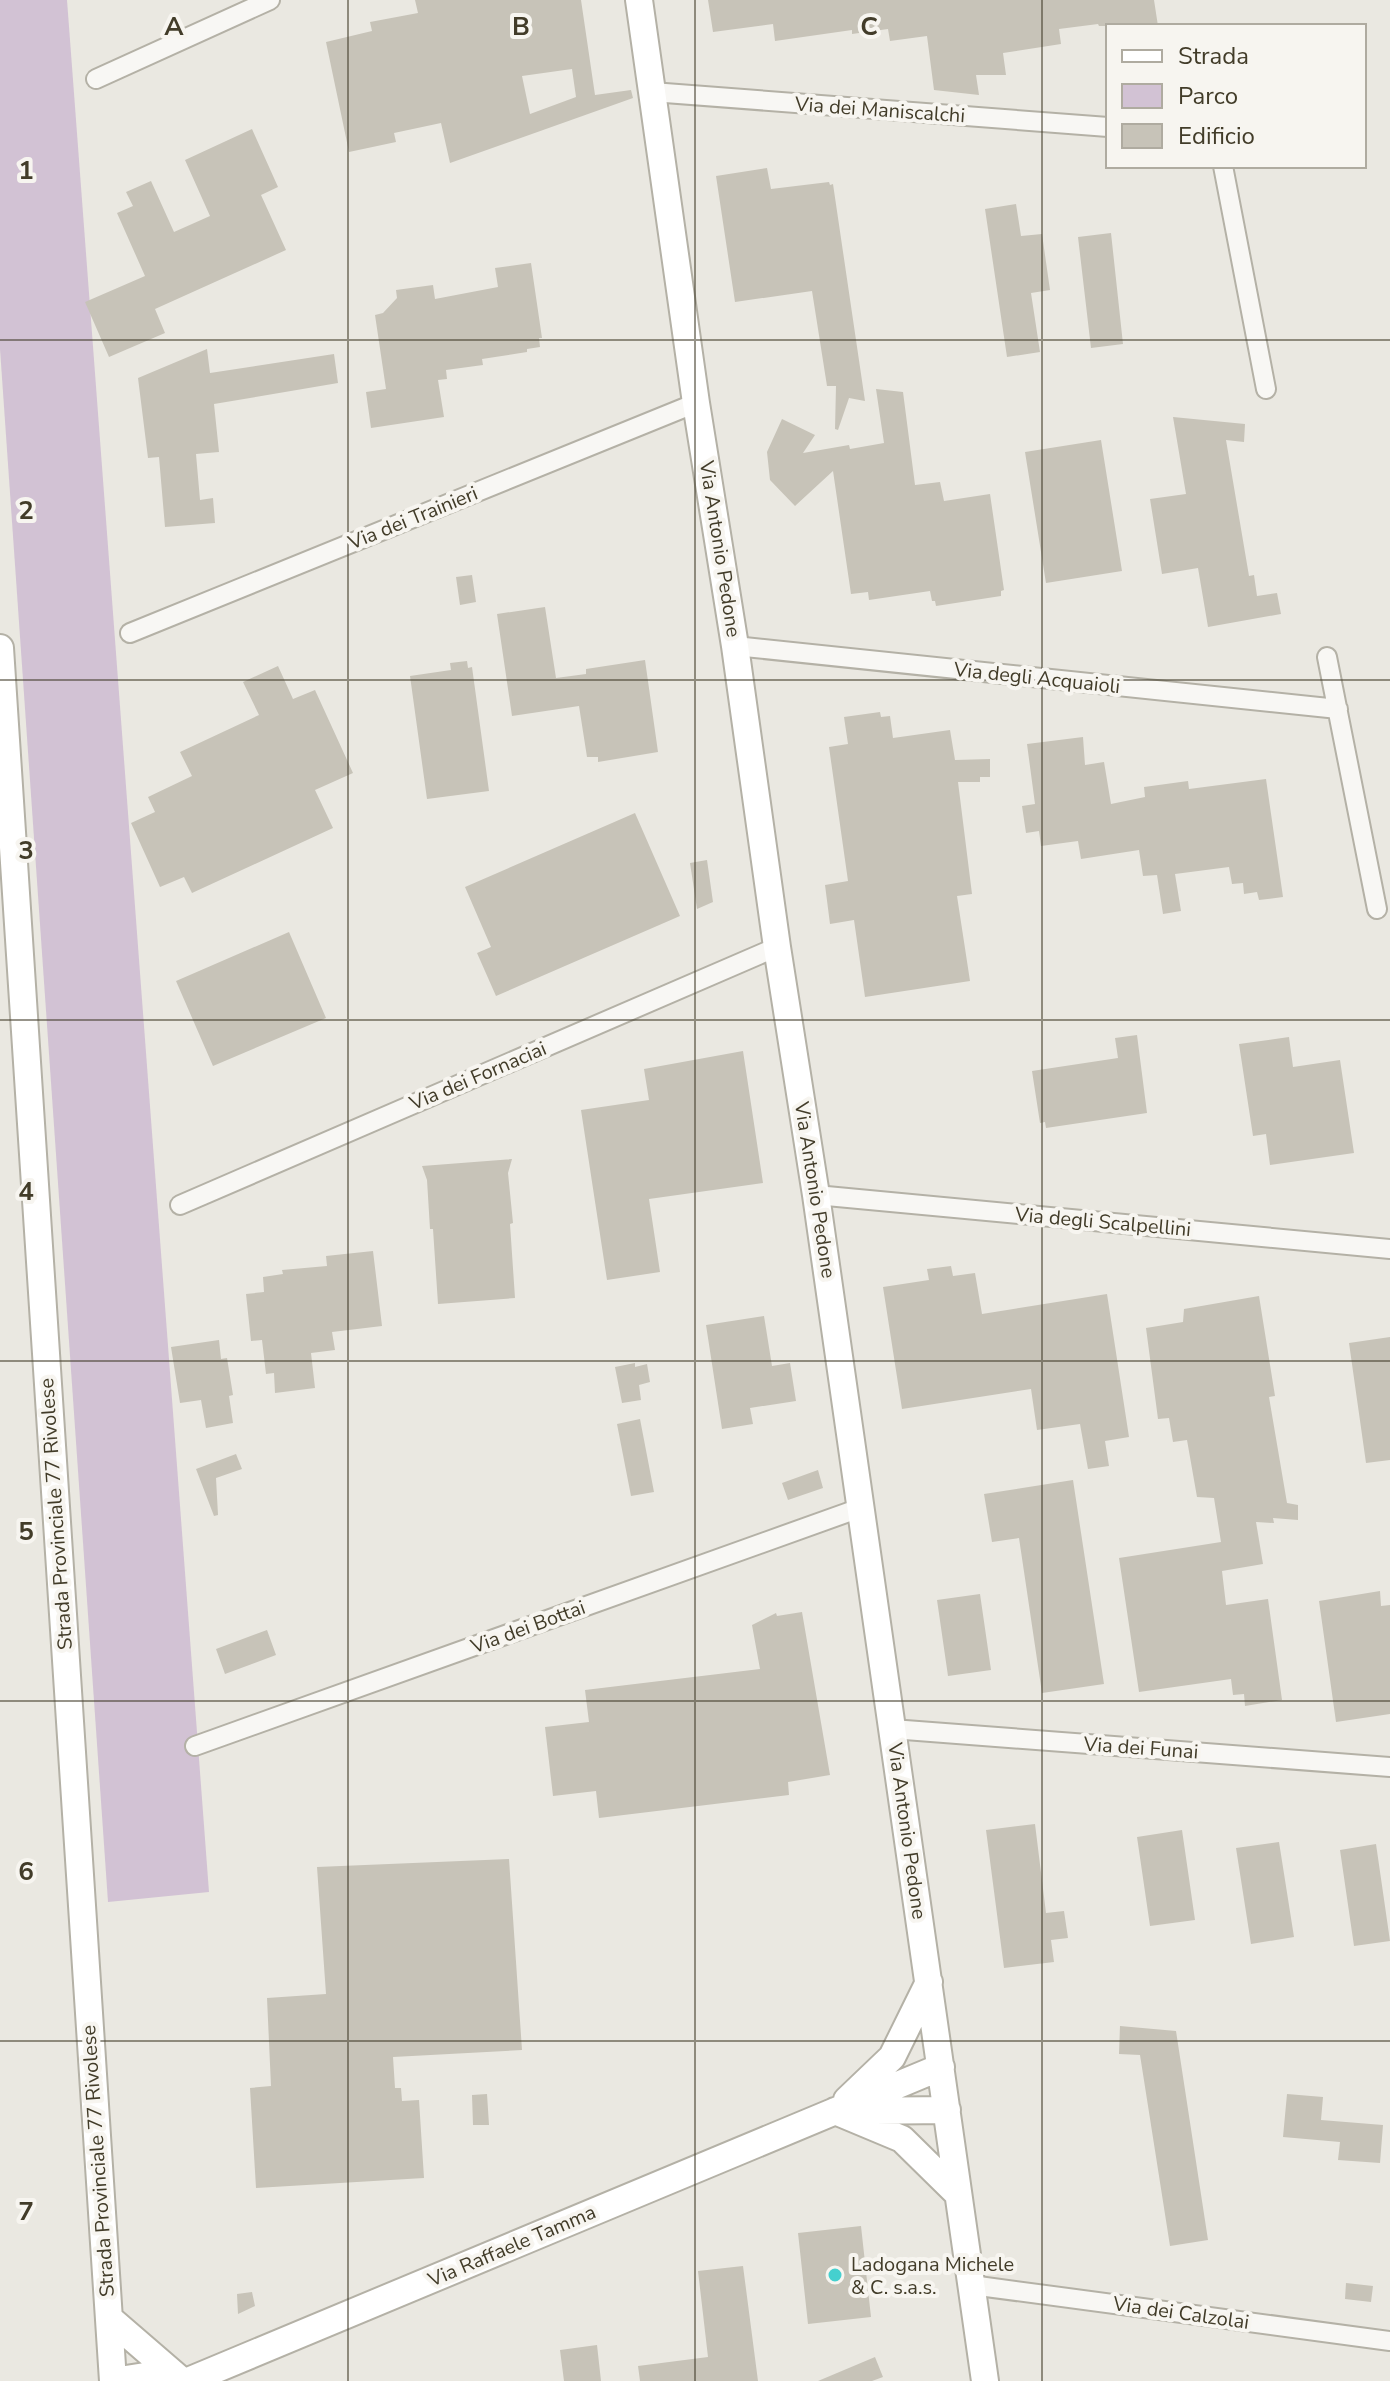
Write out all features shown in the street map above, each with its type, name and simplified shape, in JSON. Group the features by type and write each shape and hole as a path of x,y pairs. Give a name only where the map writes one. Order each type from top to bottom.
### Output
{"street":[{"path":"96,79 270,0"},
{"name":"Via Antonio Pedone","path":"639,0 696,403 816,1195 985,2381"},
{"name":"Via dei Maniscalchi","path":"652,92 1106,127"},
{"path":"1223,168 1266,389"},
{"name":"Via dei Trainieri","path":"130,633 696,403"},
{"name":"Via degli Acquaioli","path":"735,646 1338,709"},
{"name":"Strada Provinciale 77 Rivolese","path":"0,648 113,2381"},
{"path":"1327,657 1377,909"},
{"name":"Via dei Fornaciai","path":"180,1205 777,947"},
{"name":"Via degli Scalpellini","path":"816,1195 1390,1249"},
{"name":"Via dei Bottai","path":"195,1746 860,1508"},
{"name":"Via dei Funai","path":"892,1729 1390,1767"},
{"path":"835,2111 892,2057 929,1982"},
{"name":"Via Raffaele Tamma","path":"188,2381 941,2067"},
{"path":"835,2111 947,2110"},
{"path":"835,2111 902,2139 958,2194"},
{"name":"Via dei Calzolai","path":"971,2285 1390,2341"},
{"path":"109,2318 182,2381"},
{"path":"113,2381 145,2376 174,2381"}],"green space":[{"path":"0,0 67,0 209,1892 108,1902 0,349"}],"building":[{"path":"415,0 581,0 595,95 631,90 633,98 450,163 441,123 394,133 396,142 349,152 326,42 372,31 370,22 418,13","holes":["572,69 576,97 530,114 522,76"]},
{"path":"708,0 1154,0 1158,24 1098,24 1059,29 1061,44 1003,53 1006,75 976,75 979,95 934,90 927,36 890,41 888,29 852,34 852,30 775,41 773,24 713,32"},
{"path":"252,129 278,187 261,195 286,250 155,309 165,333 109,357 85,302 145,276 117,213 133,206 126,192 151,181 174,232 210,216 185,160"},
{"path":"767,168 771,189 833,184 865,401 849,398 838,430 835,429 836,386 827,386 812,291 735,302 716,176"},
{"path":"1016,204 1021,236 1042,234 1050,290 1031,293 1040,352 1007,357 985,209"},
{"path":"1111,233 1123,344 1091,348 1078,237"},
{"path":"531,263 542,338 539,338 540,347 482,359 483,365 446,370 447,379 438,380 444,417 371,428 366,392 386,389 375,315 383,313 397,298 396,290 433,285 435,299 498,287 495,268"},
{"path":"207,349 210,373 334,354 338,383 214,404 219,452 196,454 200,500 213,498 215,523 165,527 159,457 148,458 138,378"},
{"path":"876,389 903,392 915,485 940,482 944,501 990,494 1004,590 1001,596 936,606 930,591 869,600 868,592 851,594 833,471 795,506 770,480 767,452 782,419 815,435 803,453 884,443"},
{"path":"1173,417 1245,424 1244,442 1226,440 1249,576 1254,575 1257,596 1277,593 1281,614 1208,627 1198,568 1162,574 1150,499 1186,494"},
{"path":"1101,440 1122,571 1046,583 1025,452"},
{"path":"472,575 476,602 460,605 456,577"},
{"path":"545,607 556,678 586,674 586,669 645,660 658,752 598,762 598,757 587,757 579,706 512,716 497,614"},
{"path":"467,661 468,668 472,667 489,791 427,799 410,676 451,670 450,663"},
{"path":"278,666 293,699 315,690 353,773 315,790 333,828 192,893 184,877 160,887 131,823 155,812 148,797 192,776 180,752 259,715 243,682"},
{"path":"880,712 881,717 890,716 893,738 950,730 955,760 990,759 990,777 980,777 980,782 958,782 972,894 957,896 970,981 865,997 854,920 830,924 825,885 848,881 829,747 848,744 844,717"},
{"path":"1083,737 1085,765 1104,762 1111,804 1145,797 1144,787 1188,781 1189,789 1266,779 1283,897 1259,900 1257,892 1244,894 1243,883 1232,884 1229,867 1175,874 1181,911 1163,914 1157,875 1143,876 1139,850 1081,859 1078,841 1041,846 1039,831 1026,833 1022,806 1035,804 1027,744"},
{"path":"635,813 680,916 496,996 477,953 491,947 465,887"},
{"path":"707,860 713,902 697,909 690,863"},
{"path":"289,932 326,1018 213,1066 176,981"},
{"path":"1137,1035 1147,1113 1046,1128 1045,1122 1040,1123 1032,1071 1118,1058 1115,1038"},
{"path":"1289,1037 1293,1067 1340,1060 1354,1153 1270,1165 1266,1134 1253,1136 1239,1044"},
{"path":"743,1051 763,1183 649,1199 660,1272 607,1280 581,1110 649,1100 644,1069"},
{"path":"512,1159 508,1173 515,1298 438,1304 433,1229 430,1229 427,1180 422,1166"},
{"path":"373,1251 382,1326 332,1332 335,1350 311,1353 315,1388 275,1393 274,1373 266,1374 262,1340 251,1341 246,1294 264,1292 263,1277 283,1274 282,1270 327,1266 326,1256"},
{"path":"951,1266 953,1276 975,1273 982,1314 1107,1294 1129,1437 1105,1441 1109,1466 1088,1469 1080,1424 1037,1430 1031,1389 902,1409 883,1287 929,1280 927,1269"},
{"path":"1259,1296 1275,1396 1269,1397 1287,1503 1298,1505 1298,1520 1273,1518 1274,1523 1256,1522 1263,1564 1222,1571 1226,1605 1268,1599 1282,1700 1245,1706 1244,1694 1233,1695 1231,1679 1139,1692 1119,1558 1221,1542 1214,1498 1197,1497 1187,1440 1173,1442 1169,1418 1158,1419 1146,1328 1183,1322 1184,1309"},
{"path":"764,1316 772,1366 790,1363 796,1401 750,1408 753,1424 722,1429 706,1325"},
{"path":"1390,1337 1390,1460 1366,1463 1349,1343"},
{"path":"219,1340 221,1359 227,1358 233,1395 229,1396 233,1423 206,1428 201,1400 180,1403 171,1347"},
{"path":"635,1363 635,1367 647,1364 650,1382 639,1385 641,1400 622,1403 615,1367"},
{"path":"640,1419 654,1492 631,1496 617,1424"},
{"path":"236,1454 242,1469 216,1478 218,1515 214,1516 196,1469"},
{"path":"818,1470 823,1488 788,1500 782,1483"},
{"path":"1073,1480 1104,1684 1042,1693 1019,1538 992,1542 984,1494"},
{"path":"1380,1591 1381,1606 1390,1605 1390,1714 1336,1722 1319,1601"},
{"path":"980,1594 991,1670 948,1676 937,1600"},
{"path":"802,1612 830,1775 788,1782 789,1795 599,1818 596,1791 553,1796 545,1727 589,1722 585,1690 760,1669 752,1625 776,1613 777,1616"},
{"path":"267,1630 276,1655 225,1674 216,1649"},
{"path":"1035,1824 1046,1913 1064,1911 1068,1938 1051,1940 1054,1962 1004,1968 986,1830"},
{"path":"1182,1830 1195,1920 1150,1926 1137,1837"},
{"path":"1279,1842 1294,1937 1251,1944 1236,1848"},
{"path":"1376,1844 1390,1941 1354,1946 1340,1850"},
{"path":"509,1859 522,2050 393,2057 395,2088 401,2088 402,2101 419,2100 424,2178 256,2188 250,2088 271,2086 267,1998 326,1994 317,1867"},
{"path":"1120,2026 1176,2031 1208,2240 1170,2246 1140,2055 1119,2054"},
{"path":"487,2094 489,2125 473,2125 472,2095"},
{"path":"1287,2094 1323,2097 1321,2120 1383,2125 1380,2163 1338,2160 1340,2142 1283,2137"},
{"path":"861,2226 871,2317 808,2324 798,2233"},
{"path":"743,2266 758,2381 640,2381 638,2366 708,2357 698,2271"},
{"path":"1346,2283 1373,2286 1371,2302 1345,2299"},
{"path":"252,2292 255,2306 238,2314 237,2294"},
{"path":"597,2345 601,2381 564,2381 560,2350"},
{"path":"875,2357 883,2377 872,2381 818,2381"}],"place":[{"name":"Ladogana Michele & C. s.a.s.","path":"835,2275"}]}
